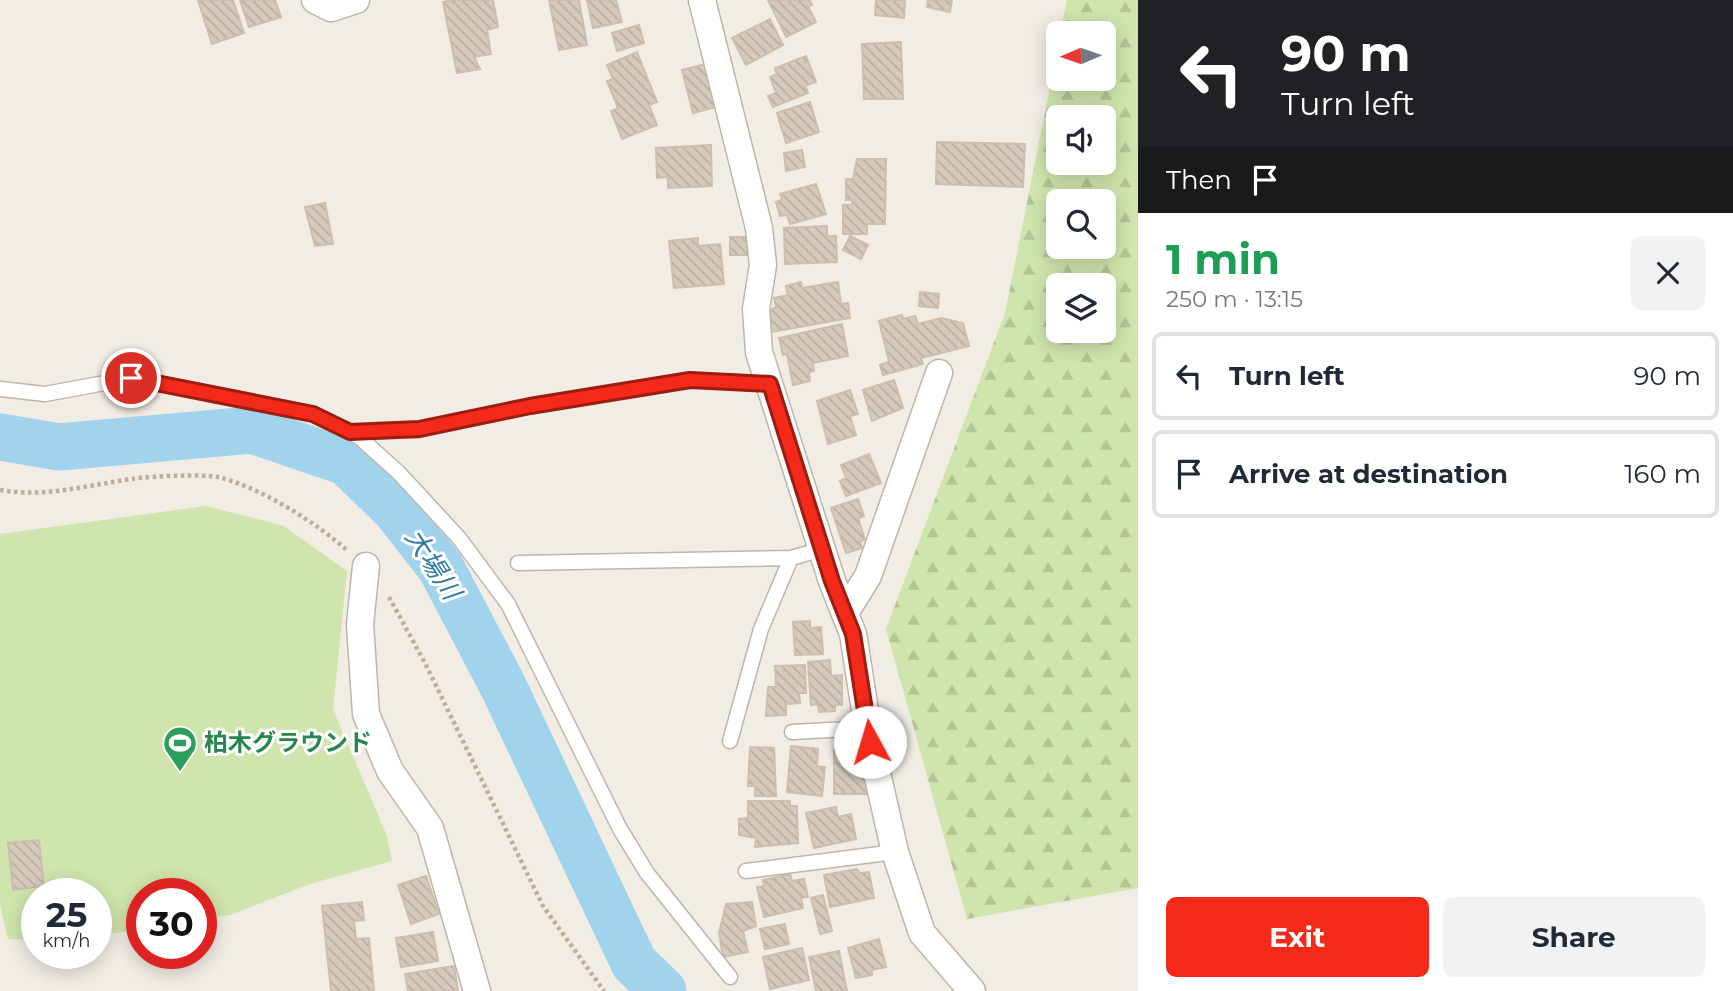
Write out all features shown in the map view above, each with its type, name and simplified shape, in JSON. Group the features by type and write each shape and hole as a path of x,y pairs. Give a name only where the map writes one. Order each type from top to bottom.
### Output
{"street":[{"path":"315,0 331,8 356,0"},
{"path":"702,0 759,228 763,265 756,309 759,352 822,549 853,634 895,852 922,933 972,991"},
{"path":"845,613 869,576 939,373"},
{"path":"366,566 360,624 366,714 390,771 430,828 477,991"}],"lane":[{"path":"0,389 45,394 131,378 313,414 350,432 399,473 459,538 508,604 573,738 633,851 675,910 730,977"},
{"path":"350,432 419,429 530,406 690,380 770,384"},
{"path":"518,563 791,558 822,549"},
{"path":"730,741 761,629 791,558"},
{"path":"792,732 869,728"},
{"path":"746,871 895,852"}],"green space":[{"path":"1067,0 1138,0 1138,888 967,919 886,629 1005,313 1046,107 1046,175 1116,175 1116,105 1046,105 1049,91 1116,91 1116,21 1063,21"},
{"name":"柏木グラウンド","path":"206,506 284,526 347,571 333,709 387,836 392,861 310,884 230,915 217,917 217,878 126,878 126,931 112,934 112,878 21,878 21,939 8,939 0,905 0,534"}],"building":[{"path":"198,0 233,0 244,33 212,44"},
{"path":"240,0 275,0 281,17 249,27"},
{"path":"493,0 498,27 487,30 491,54 474,57 480,69 457,73 443,2"},
{"path":"549,0 579,0 587,45 559,50"},
{"path":"587,0 616,0 622,22 593,28"},
{"path":"768,0 810,0 812,5 808,6 816,22 786,37"},
{"path":"876,0 905,0 904,18 875,15"},
{"path":"928,0 952,0 950,12 927,7"},
{"path":"770,19 783,45 746,65 732,38"},
{"path":"639,25 644,43 617,51 612,33"},
{"path":"901,42 903,99 864,99 862,44"},
{"path":"637,52 657,102 649,105 657,125 622,139 611,111 618,108 607,81 613,79 607,65"},
{"path":"806,56 816,82 805,86 808,93 773,107 768,96 776,93 770,77 777,74 775,68"},
{"path":"706,64 716,107 693,113 682,70"},
{"path":"810,102 819,132 786,143 777,113"},
{"path":"937,142 1025,144 1023,187 936,184"},
{"path":"711,145 712,186 668,188 668,177 657,178 656,148"},
{"path":"802,150 805,167 786,171 784,153"},
{"path":"857,159 886,159 885,224 867,224 867,234 843,234 843,205 852,205 852,200 846,200 846,179 853,179"},
{"path":"816,184 826,214 790,224 787,215 780,216 776,202 782,200 780,194"},
{"path":"325,203 333,244 315,246 305,207"},
{"path":"827,226 827,236 836,236 837,262 785,264 784,228"},
{"path":"850,236 868,245 861,259 843,250"},
{"path":"730,237 749,237 750,255 730,255"},
{"path":"698,238 698,246 720,244 724,284 674,288 669,241"},
{"path":"801,282 802,288 838,282 841,304 848,303 850,318 771,332 768,318 771,317 770,310 776,307 774,298 788,295 786,286"},
{"path":"920,292 939,294 938,308 919,306"},
{"path":"902,315 903,319 915,316 918,324 941,318 963,323 969,346 921,358 923,364 883,375 880,365 889,362 879,321"},
{"path":"842,324 848,356 813,363 814,371 809,372 810,381 793,385 787,354 783,355 779,338"},
{"path":"894,380 903,408 872,421 863,390"},
{"path":"850,390 858,414 850,416 856,435 828,444 817,401"},
{"path":"869,454 881,483 846,496 840,481 846,478 841,465"},
{"path":"858,499 864,516 858,518 865,540 860,541 862,548 846,553 831,508"},
{"path":"810,621 810,628 821,627 823,654 795,655 793,622"},
{"path":"830,660 831,676 842,675 842,705 835,705 835,711 819,712 818,704 811,705 808,662"},
{"path":"805,665 806,693 799,693 800,703 786,704 786,715 766,716 768,687 776,687 775,666"},
{"path":"791,746 818,749 817,766 825,767 822,796 787,792"},
{"path":"750,747 774,748 776,796 755,796 755,786 748,786"},
{"path":"834,750 859,750 860,775 867,774 867,794 834,794"},
{"path":"748,801 790,801 790,806 797,806 798,843 755,847 756,838 739,835 739,819 748,818"},
{"path":"836,807 838,817 851,814 856,839 814,848 806,813"},
{"path":"39,840 43,878 21,878 21,889 13,890 8,843"},
{"path":"857,869 860,873 869,872 874,898 830,907 824,875"},
{"path":"790,874 792,881 804,879 808,897 801,898 803,908 764,917 757,887 764,886 763,880"},
{"path":"426,876 439,914 411,924 398,885"},
{"path":"823,895 832,931 820,934 811,898"},
{"path":"362,902 364,920 354,921 356,939 369,938 374,991 331,991 322,906"},
{"path":"752,902 756,926 743,931 748,952 723,957 719,933 726,904"},
{"path":"785,924 789,944 765,949 760,929"},
{"path":"433,932 438,961 401,967 396,938"},
{"path":"879,939 886,967 872,970 872,975 856,978 848,948"},
{"path":"802,948 809,980 770,989 763,957"},
{"path":"839,951 847,991 816,991 809,957"},
{"path":"454,966 458,991 408,991 405,974"}],"waterway":[{"name":"大場川","path":"0,437 59,447 252,430 346,462 395,509 441,568 503,686 634,963 663,991"}],"place":[{"name":"柏木グラウンド","path":"180,773"}],"route":[{"path":"131,378 313,414 350,432 419,429 530,406 690,380 770,384 832,581 853,634 870,742"}]}
